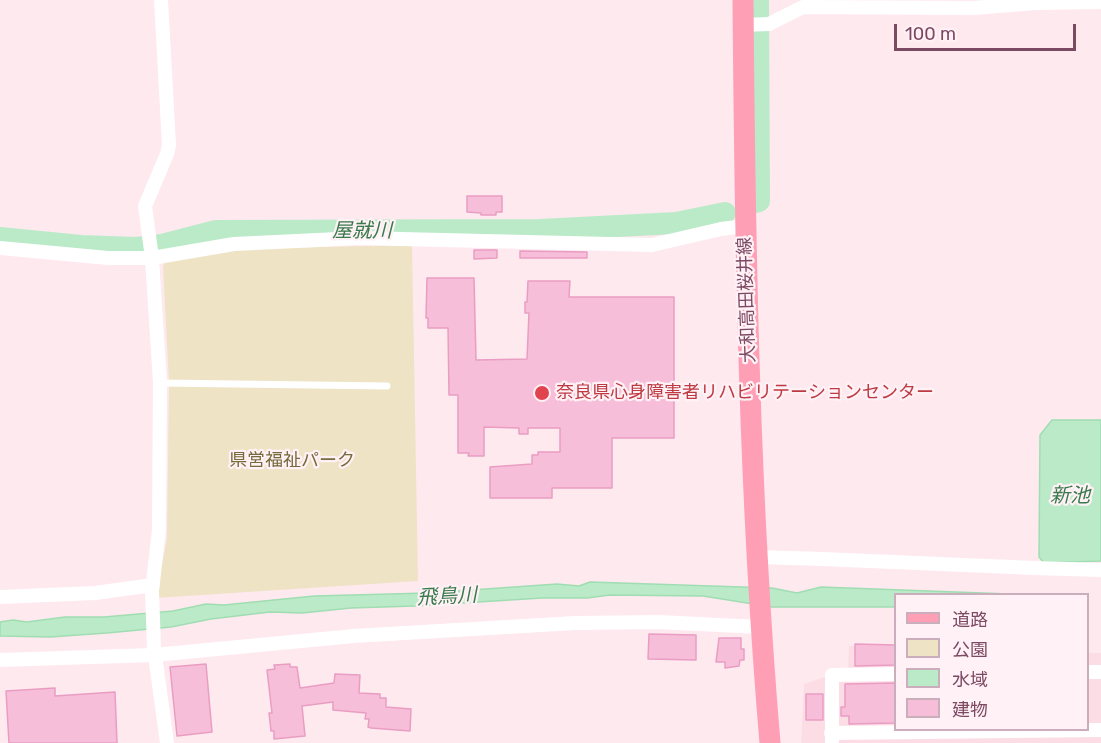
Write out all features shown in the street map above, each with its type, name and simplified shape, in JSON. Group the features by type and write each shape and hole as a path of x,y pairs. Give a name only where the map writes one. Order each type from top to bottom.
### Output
{"main road":[{"name":"大和高田桜井線","path":"743,0 754,24 745,226 750,416 760,624 770,743"}],"street":[{"path":"161,0 169,145 145,206 151,251 160,383 159,529 152,588 154,651 167,743"},
{"path":"754,24 769,24 802,7 973,8 1036,3 1101,2"},
{"path":"0,248 108,258 151,251 234,244 359,238 652,245 721,229 745,226"},
{"path":"758,561 866,560 1002,568 1101,570"},
{"path":"0,597 152,588"},
{"path":"0,660 575,623 760,624"},
{"path":"894,674 832,675 832,738 1083,731"}],"lane":[{"path":"160,383 387,386"}],"shaded area":[{"path":"849,646 894,647 894,731 1089,731 1089,653 1101,653 1101,743 801,743 804,684 848,669"}],"green space":[{"name":"県営福祉パーク","path":"412,245 418,581 155,598 167,539 169,382 163,266 166,259 231,249"}],"water":[{"name":"新池","path":"1052,420 1101,420 1101,561 1044,563 1039,557 1040,435"},
{"name":"飛鳥川","path":"590,582 772,588 797,593 821,587 983,593 894,593 894,607 772,607 703,596 610,595 587,598 542,598 351,608 302,613 270,612 211,619 171,627 107,633 50,637 0,636 0,622 13,620 27,622 65,617 104,617 173,611 206,604 224,605 314,596 428,593 557,584 579,586"}],"building":[{"path":"467,196 502,196 502,212 496,212 496,215 481,215 481,213 467,212"},
{"path":"474,250 497,250 497,258 474,259"},
{"path":"520,251 587,252 587,258 520,258"},
{"path":"427,278 474,278 476,360 527,359 529,313 525,313 525,302 527,302 528,281 570,281 569,297 674,297 674,438 612,438 612,488 552,488 552,498 490,498 490,467 532,464 532,455 538,455 538,452 560,452 560,428 528,428 528,434 519,434 519,428 484,427 484,456 468,456 469,453 458,453 458,395 449,395 448,328 428,328"},
{"path":"649,634 696,635 696,660 648,659"},
{"path":"719,638 741,638 744,660 740,660 739,666 725,668 725,662 716,662"},
{"path":"855,644 894,645 894,665 855,666"},
{"path":"206,664 212,732 177,736 170,667"},
{"path":"290,664 290,667 297,667 300,688 334,683 335,674 360,675 359,693 380,694 380,698 386,698 386,707 411,709 410,731 368,727 369,719 365,719 366,713 333,710 333,702 302,706 305,736 274,739 269,713 272,713 267,670 275,669 274,665"},
{"path":"894,683 894,723 849,724 849,716 841,716 841,707 845,707 845,684"},
{"path":"55,688 55,696 115,692 117,743 9,743 6,691"},
{"path":"806,694 823,694 823,720 806,720"}],"waterway":[{"name":"屋就川","path":"755,202 759,201 758,0"},
{"name":"屋就川","path":"0,238 81,246 136,248 162,245 216,231 540,230 676,223 725,213"}],"place":[{"name":"奈良県心身障害者リハビリテーションセンター","path":"542,393"}]}
